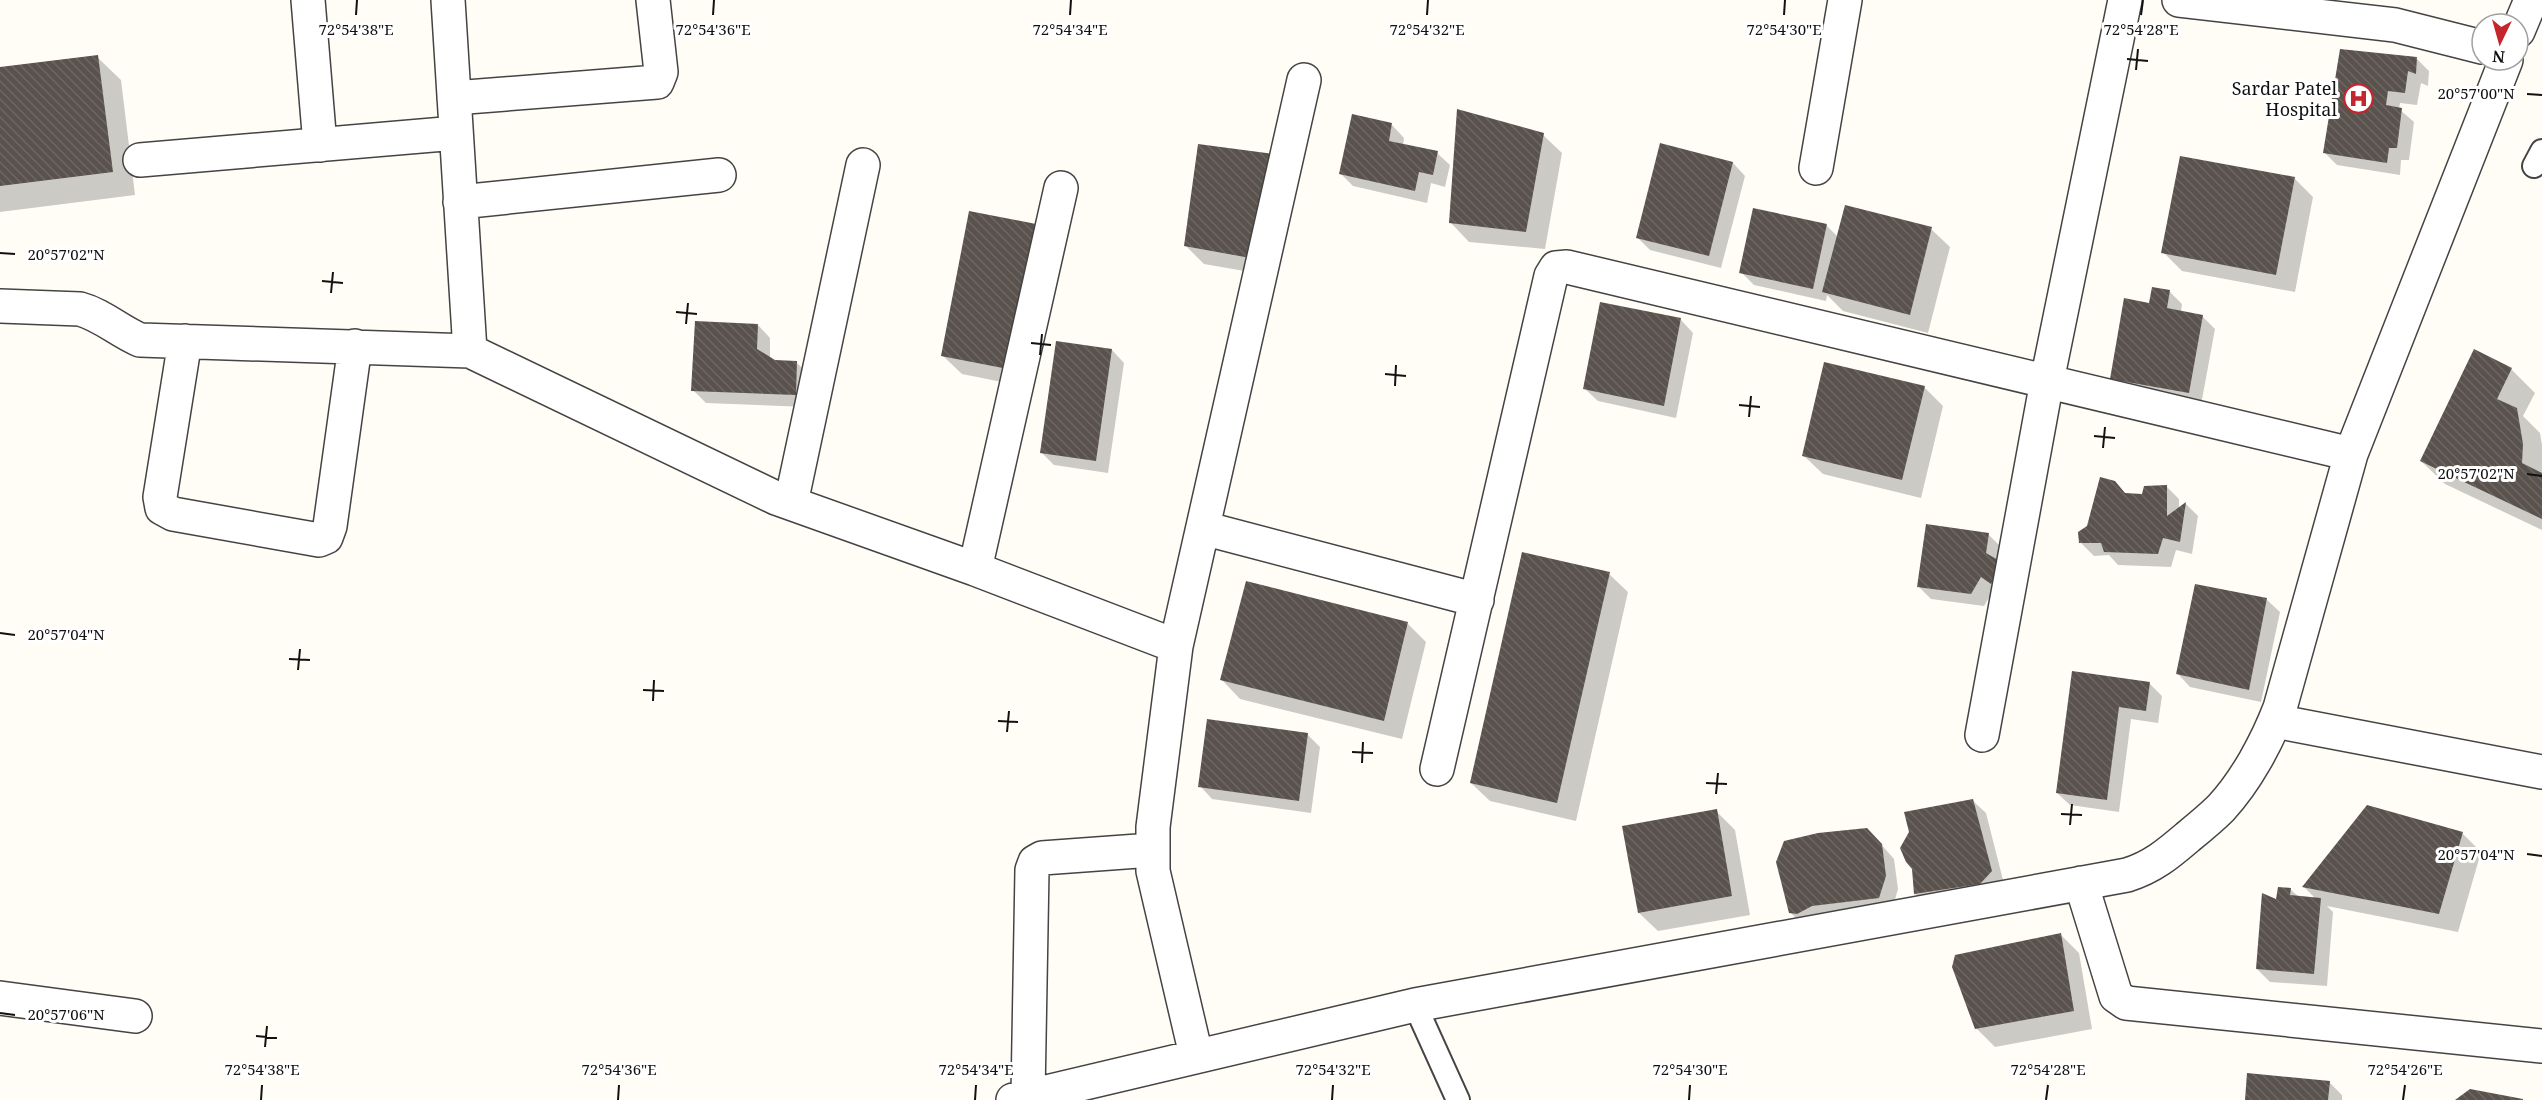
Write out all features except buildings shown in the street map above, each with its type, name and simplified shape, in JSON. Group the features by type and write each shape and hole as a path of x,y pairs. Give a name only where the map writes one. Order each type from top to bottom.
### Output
{"street":[{"path":"308,0 320,145"},
{"path":"448,0 470,351"},
{"path":"454,98 657,82 661,72 653,0"},
{"path":"1816,168 1845,0"},
{"path":"1982,735 2047,381 2125,0"},
{"path":"2179,0 2397,12 2470,42"},
{"path":"1152,850 1042,858 1035,862 1032,870 1021,1098 1415,1005 2127,875 2147,869 2162,860 2221,808 2237,788 2275,721 2351,454 2501,72"},
{"path":"1196,1055 1153,871 1153,827 1176,646 1304,80"},
{"path":"140,160 456,132"},
{"path":"791,503 863,165"},
{"path":"460,202 719,175"},
{"path":"975,569 1061,188"},
{"path":"1437,769 1551,276 1556,268 1567,267 2351,454"},
{"path":"0,306 80,309 91,312 140,340 470,351 755,489 975,569 1176,646"},
{"path":"185,341 160,497 162,508 173,514 319,540 326,537 330,526 355,346"},
{"path":"1203,528 1477,600"},
{"path":"2275,721 2542,772"},
{"path":"2081,883 2116,996 2126,1003 2542,1046"},
{"path":"0,998 135,1016"}],"lane":[{"path":"1415,1005 1458,1100"}],"place":[{"name":"Sardar Patel Hospital","path":"2358,98"}]}
